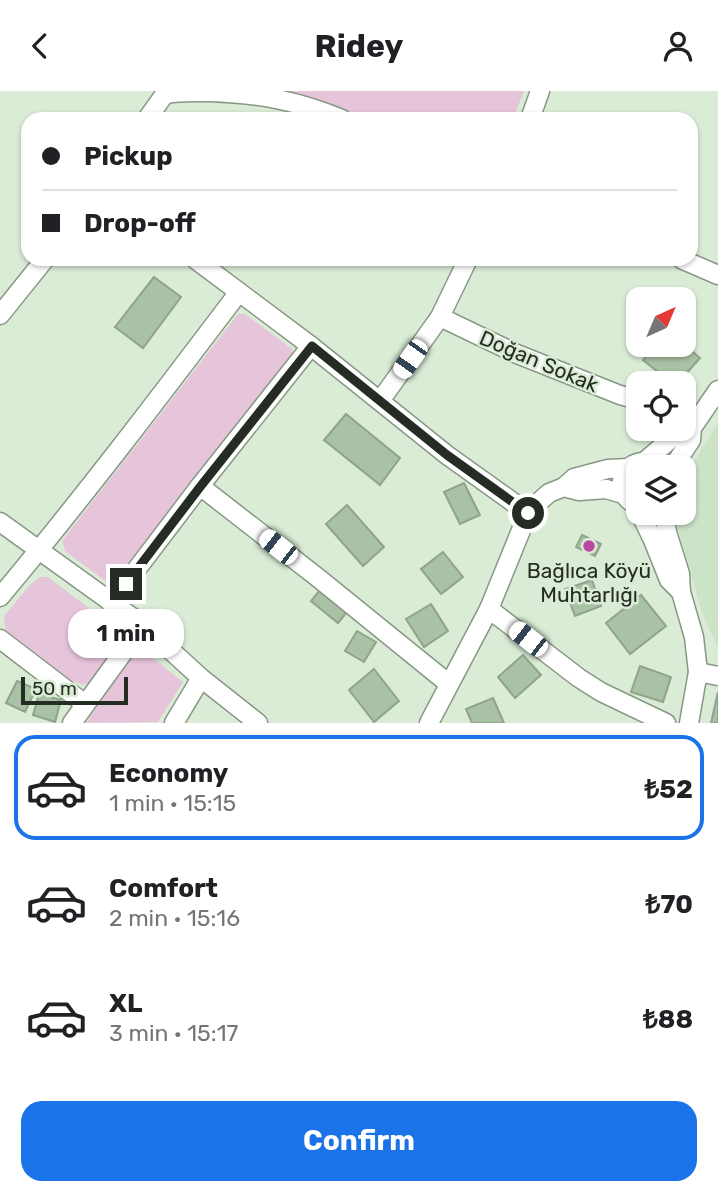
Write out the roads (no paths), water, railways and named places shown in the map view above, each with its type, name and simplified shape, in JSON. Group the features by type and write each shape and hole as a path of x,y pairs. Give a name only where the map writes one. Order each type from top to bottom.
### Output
{"street":[{"path":"152,112 167,92 180,91 257,95 298,103 323,112"},
{"path":"533,112 541,91"},
{"path":"0,315 39,266"},
{"path":"204,266 312,346 447,455 528,513"},
{"path":"380,401 440,317 465,266"},
{"path":"697,266 718,275"},
{"path":"0,597 133,432 239,292"},
{"name":"Doğan Sokak","path":"440,317 517,353 626,397"},
{"path":"111,603 312,346"},
{"path":"696,415 718,390"},
{"path":"654,455 669,441"},
{"path":"429,723 489,609 528,513 549,493 564,487 574,478 626,467"},
{"path":"626,475 622,477 621,483 626,490"},
{"path":"200,487 449,684"},
{"path":"564,487 579,491 606,489 626,500"},
{"path":"0,522 143,625 201,678 258,723"},
{"path":"646,525 669,580 681,592"},
{"path":"666,525 680,574 681,592 692,629 698,672 689,723"},
{"path":"489,609 579,678 601,692 666,723"},
{"path":"72,723 143,625"},
{"path":"0,639 85,703"},
{"path":"698,672 718,676"},
{"path":"174,723 201,678"}],"place":[{"name":"Bağlıca Köyü Muhtarlığı","path":"589,546"}]}
